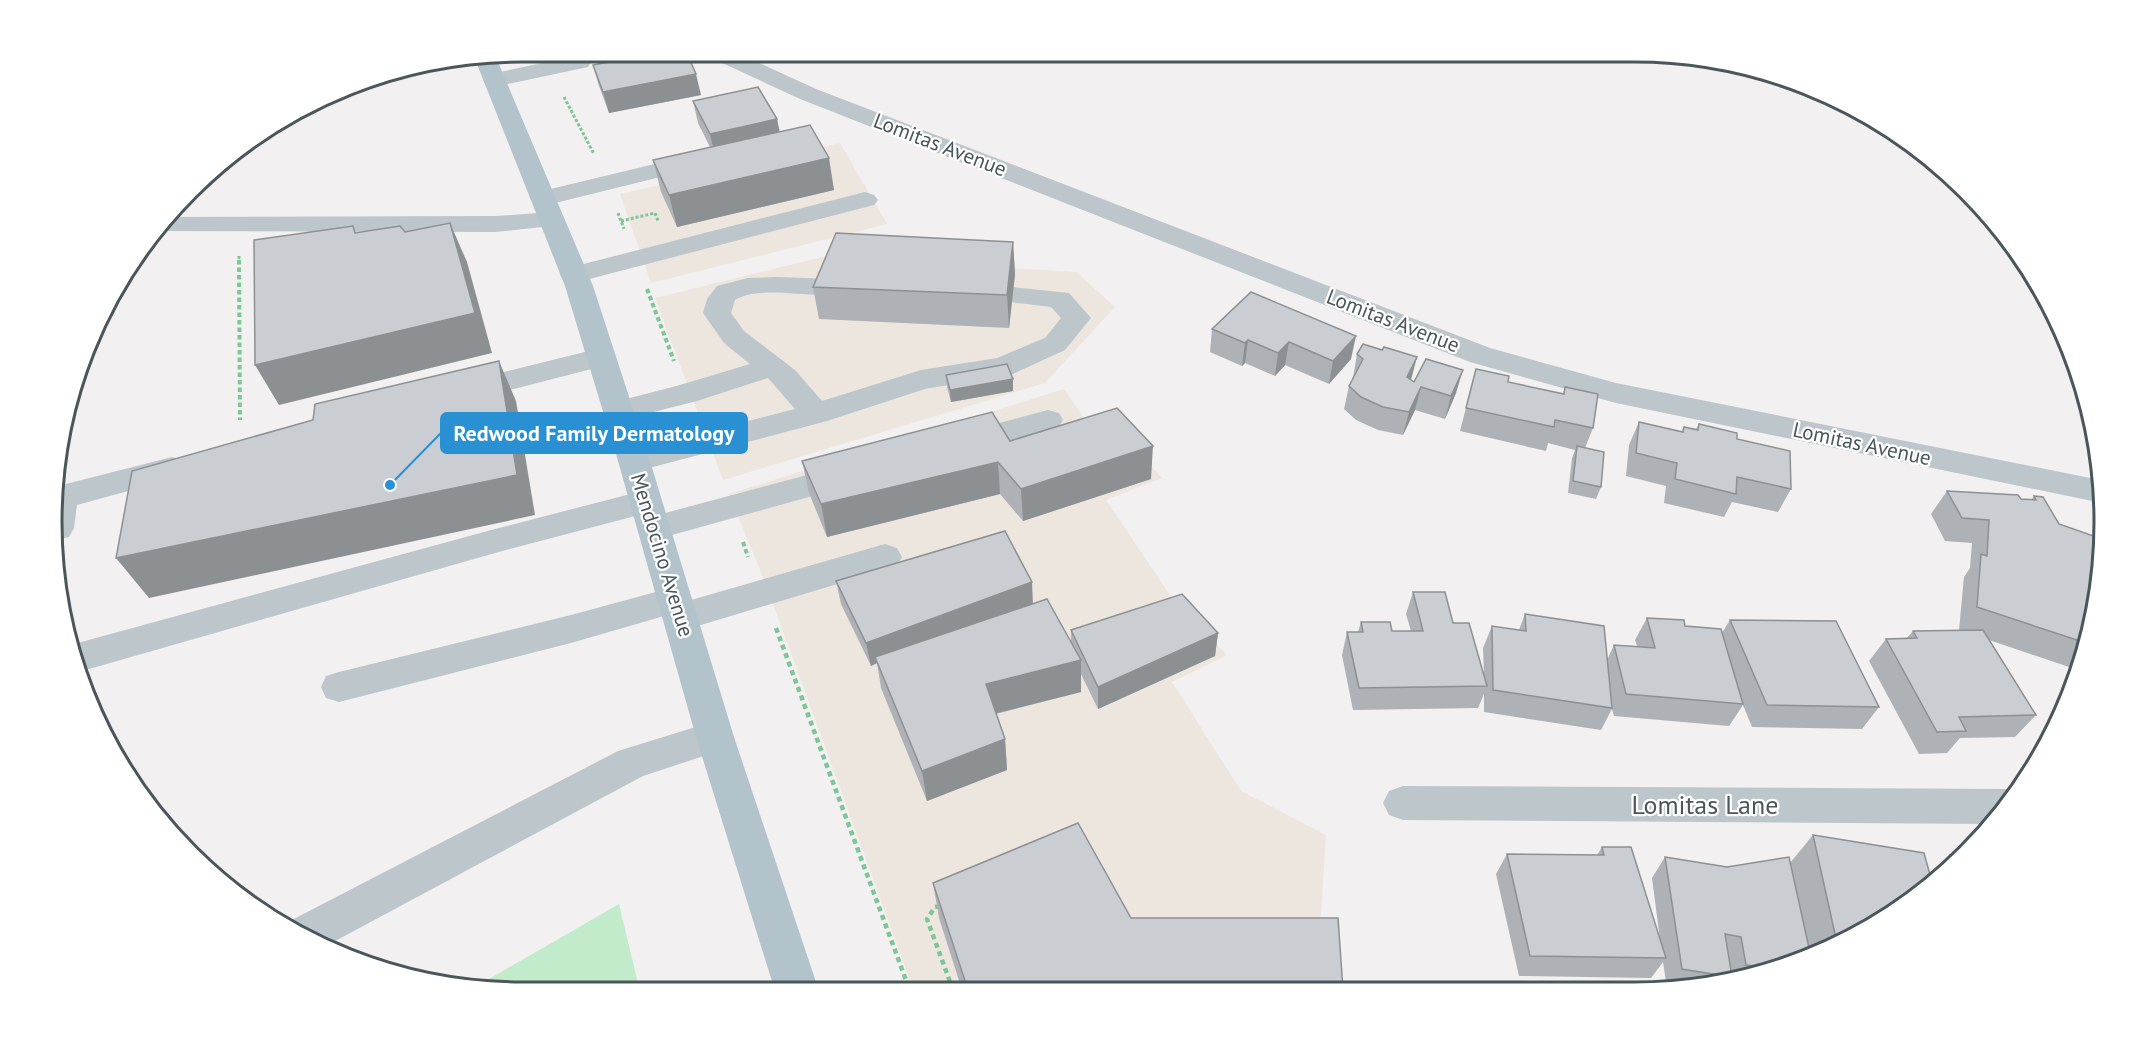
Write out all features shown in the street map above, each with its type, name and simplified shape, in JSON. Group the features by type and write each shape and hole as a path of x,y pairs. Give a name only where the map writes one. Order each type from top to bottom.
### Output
{"main road":[{"name":"Mendocino Avenue","path":"489,68 574,275 634,462 715,737 794,982"}],"street":[{"path":"489,68 580,62"},
{"name":"Lomitas Avenue","path":"739,62 808,94 1480,355 1617,393 2093,490"},
{"path":"170,225 496,224 696,161"},
{"path":"574,275 865,200"},
{"path":"816,414 785,377 734,337 717,313 720,300 727,292 747,286 832,287"},
{"path":"634,462 816,414 921,380 1003,367 1055,344 1077,318 1059,299 1012,295"},
{"path":"441,398 601,357"},
{"path":"618,411 686,394 772,367"},
{"path":"934,452 1048,420"},
{"path":"62,497 200,461"},
{"path":"82,656 495,541 650,515 878,467"},
{"path":"339,687 588,624 677,609 885,557"},
{"path":"312,931 632,763 715,737"},
{"name":"Lomitas Lane","path":"1403,803 1994,807"}],"path":[{"path":"240,420 238,256 249,256"},
{"path":"946,903 935,908 927,919 950,982"}],"shaded area":[{"path":"840,143 887,224 651,283 620,194"},
{"path":"900,238 917,263 1076,272 1115,307 1045,383 723,480 655,298"},
{"path":"1064,389 1099,441 1121,434 1162,478 1106,500 1178,607 1227,655 1172,682 1241,791 1326,835 1319,944 1335,982 911,982 765,582 729,494"}],"green space":[{"path":"619,904 638,982 486,981"}],"building":[{"path":"609,62 691,62 696,74 603,92 593,65"},
{"path":"758,87 777,119 710,134 693,101"},
{"path":"810,125 829,158 669,195 653,160"},
{"path":"450,223 475,313 255,365 254,240 353,226 355,233 400,226 405,232"},
{"path":"836,233 1013,242 1007,295 813,287"},
{"path":"1251,292 1356,336 1333,361 1289,342 1278,353 1248,340 1245,343 1212,329"},
{"path":"1363,344 1382,350 1384,347 1417,357 1407,377 1414,382 1426,359 1463,370 1451,396 1421,387 1409,412 1383,407 1361,397 1349,386 1363,359 1357,354"},
{"path":"499,361 517,475 116,558 132,471 313,420 315,404"},
{"path":"1007,364 1013,379 950,390 946,375"},
{"path":"1476,369 1509,376 1508,382 1564,394 1565,387 1598,394 1593,428 1555,420 1554,427 1466,408"},
{"path":"1117,408 1153,446 1021,489 998,462 821,504 802,461 992,412 1010,441"},
{"path":"1639,422 1683,432 1684,427 1698,430 1699,424 1737,433 1737,439 1790,451 1791,489 1737,477 1736,494 1675,479 1677,463 1636,453"},
{"path":"1577,446 1604,452 1601,487 1573,481"},
{"path":"1947,491 2018,495 2021,499 2036,500 2034,496 2043,497 2059,524 2094,536 2090,582 2078,640 1977,607 1981,554 1987,556 1989,520 1962,518"},
{"path":"1005,531 1032,582 866,643 836,581"},
{"path":"1413,592 1445,592 1453,623 1469,623 1487,686 1359,688 1347,632 1363,632 1361,622 1390,622 1392,631 1423,631"},
{"path":"1182,594 1218,633 1098,687 1071,630"},
{"path":"1047,599 1081,660 986,684 1005,739 922,771 875,657"},
{"path":"1525,614 1604,626 1612,708 1493,690 1492,626 1526,631"},
{"path":"1647,618 1684,620 1685,626 1721,629 1743,704 1626,694 1614,645 1655,648"},
{"path":"1730,620 1836,621 1879,707 1767,705"},
{"path":"1983,630 2036,715 1959,717 1966,731 1937,732 1886,639 1917,638 1913,631"},
{"path":"1078,823 1131,918 1338,918 1343,982 965,982 933,883"},
{"path":"1813,835 1924,853 1930,873 1889,904 1835,935"},
{"path":"1602,847 1631,847 1666,958 1530,956 1507,854 1604,855"},
{"path":"1665,857 1727,867 1789,857 1809,946 1754,966 1746,965 1741,937 1725,934 1731,971 1715,974 1682,969"}],"place":[{"name":"Redwood Family Dermatology","path":"390,485"}]}
